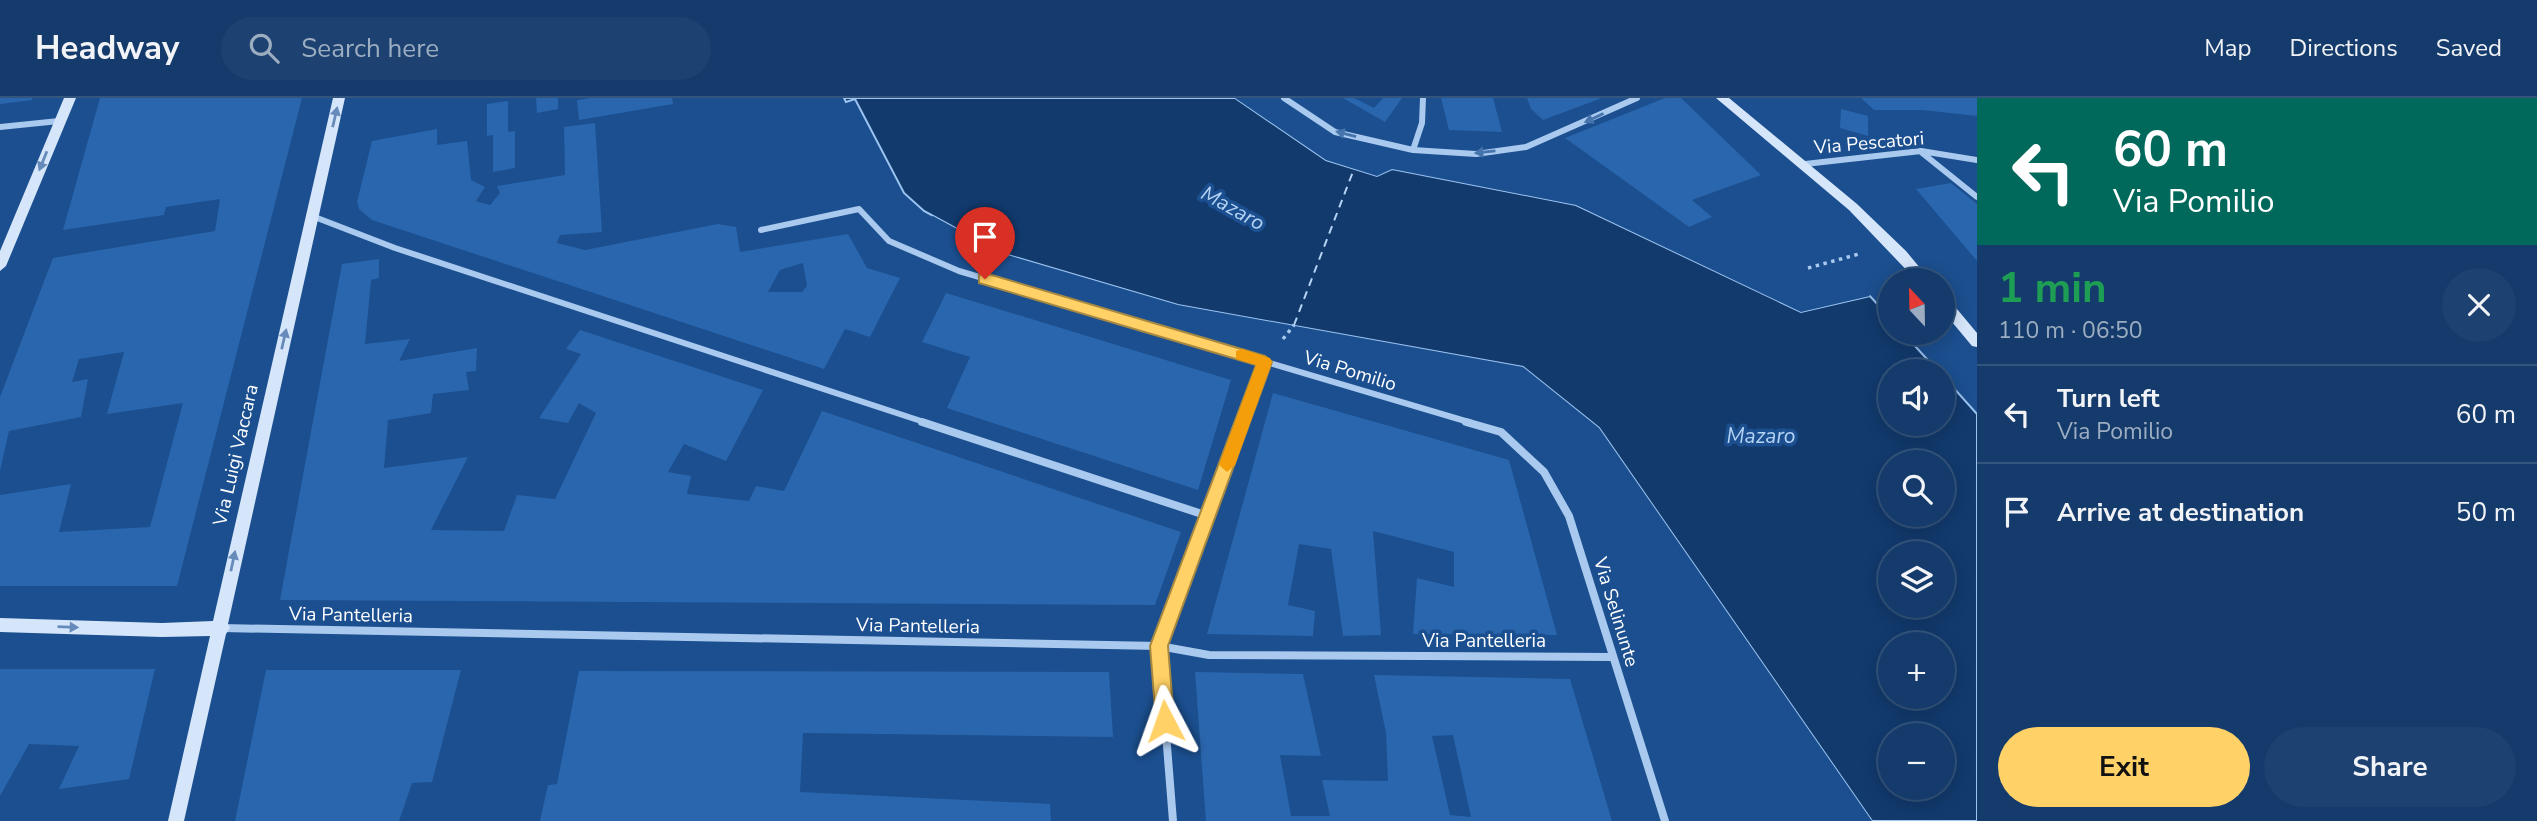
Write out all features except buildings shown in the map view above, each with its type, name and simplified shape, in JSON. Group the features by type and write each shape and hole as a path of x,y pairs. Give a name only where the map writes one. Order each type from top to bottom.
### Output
{"main road":[{"path":"0,265 70,98"},
{"name":"Via Luigi Vaccara","path":"176,821 222,628 232,565 339,98"},
{"path":"1722,98 1805,164 1893,244 1914,268"},
{"path":"1955,316 1977,342"},
{"path":"0,625 162,630 222,628"}],"street":[{"path":"1284,98 1335,132 1413,150 1476,154 1526,147 1637,98"},
{"path":"1413,150 1422,123 1423,98"},
{"path":"0,127 60,121"},
{"path":"1921,151 1977,197"},
{"name":"Via Pescatori","path":"1805,164 1921,151 1977,160"},
{"name":"Via Pomilio","path":"761,230 859,209 889,241 959,271 1501,432"},
{"path":"312,215 395,248 1208,516"},
{"path":"1173,821 1159,646 1265,362"},
{"name":"Via Selinunte","path":"1501,432 1544,472 1569,516 1665,821"},
{"name":"Via Pantelleria","path":"222,628 1159,646 1209,655 1614,657"}],"path":[{"path":"1808,268 1893,244"}],"water":[{"name":"Mazaro","path":"844,98 1235,98 1326,160 1377,176 1392,169 1576,205 1801,312 1870,296 1878,305 1878,345 1914,345 1927,359 1878,359 1878,436 1955,436 1955,389 1977,414 1977,821 1872,821 1599,428 1523,367 1178,305 1001,253 924,211 904,193 855,99 846,102"}],"pier":[{"path":"1235,98 1241,98 1328,156 1376,173 1392,165 1577,202 1801,309 1867,293 1870,296 1801,312 1576,205 1392,169 1377,176 1326,160"},
{"path":"933,216 1001,253 1178,305 1523,367 1599,428 1872,821 1868,821 1596,430 1522,370 1177,308 1000,256 929,218"}],"ferry route":[{"path":"1294,325 1354,169"}],"slow traffic":[{"path":"1227,465 1265,362 1242,355"}],"route":[{"path":"985,279 1265,362 1159,646 1165,721"}]}
